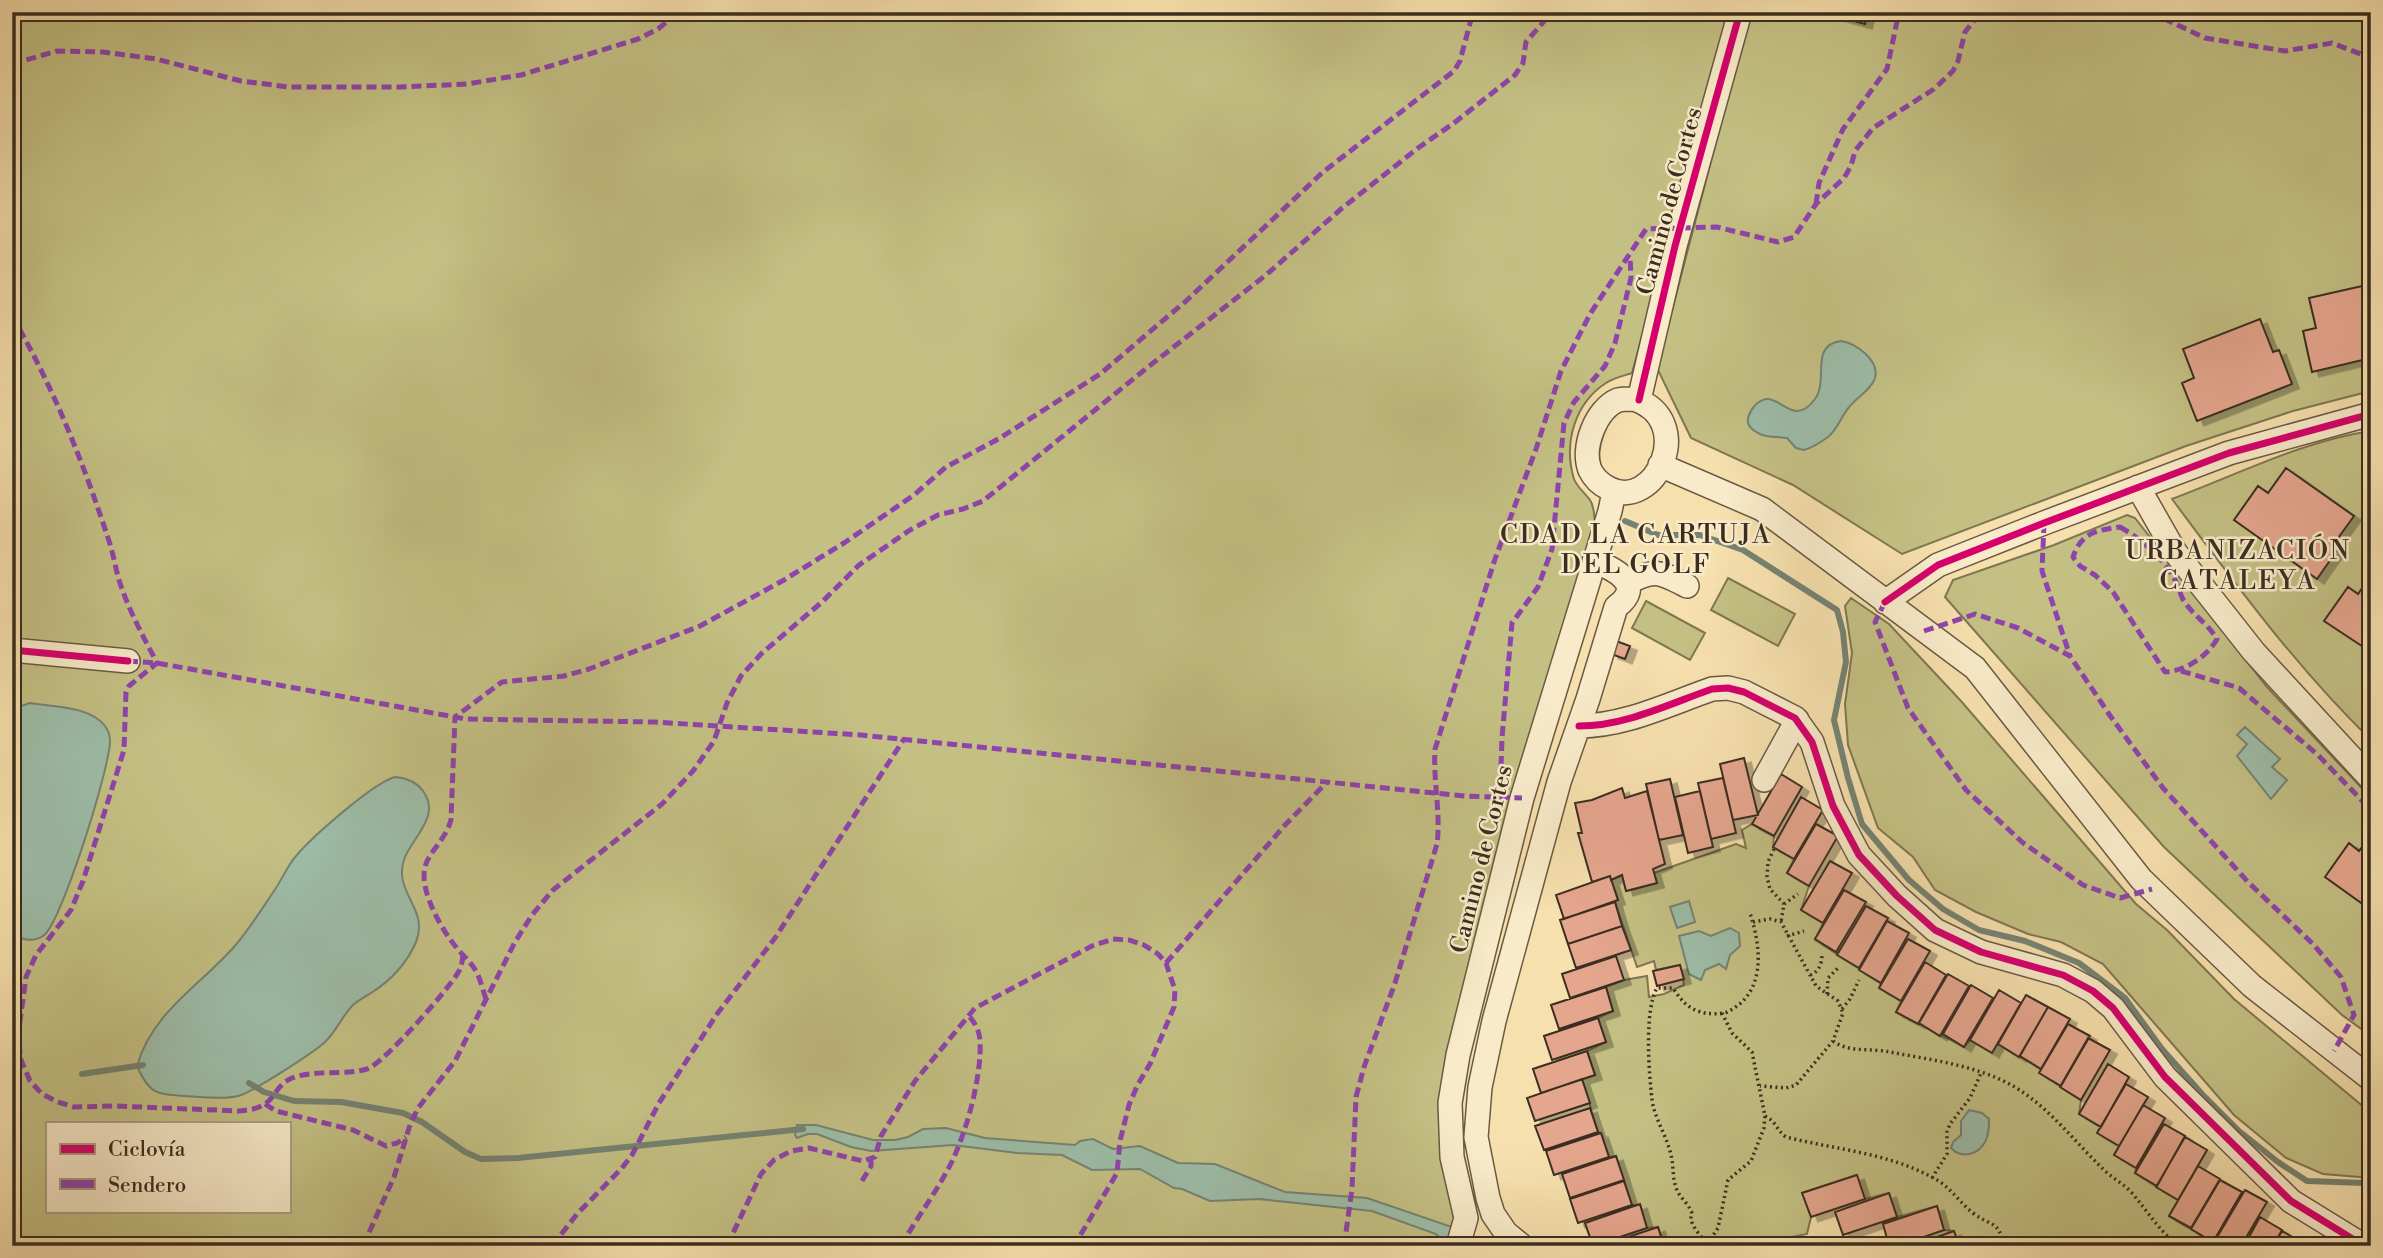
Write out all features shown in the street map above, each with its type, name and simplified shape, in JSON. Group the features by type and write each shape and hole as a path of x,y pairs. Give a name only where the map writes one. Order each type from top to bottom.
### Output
{"street":[{"name":"Camino de Cortes","path":"1639,400 1675,246 1740,12"},
{"path":"1618,400 1639,400 1660,415 1667,433 1665,453 1660,464 1648,485 1631,494 1614,492 1599,484 1589,468 1587,449 1593,430 1604,411 1618,400"},
{"path":"1885,602 1938,565 2138,487 2229,453 2371,414"},
{"path":"1660,464 1762,509 1975,668 2141,879 2252,986 2371,1079"},
{"path":"2138,487 2175,552 2254,652 2371,779"},
{"name":"Camino de Cortes","path":"1458,1246 1466,1218 1452,1157 1450,1103 1458,1055 1522,797 1608,569 1610,511 1614,492"},
{"path":"1608,569 1662,573 1687,586"},
{"path":"1522,1246 1506,1233 1493,1214 1488,1198 1476,1137 1480,1087 1494,1021 1559,782 1615,607 1626,597 1608,569"},
{"path":"12,650 128,660"},
{"path":"1579,726 1601,726 1621,721 1712,689 1728,688 1744,692 1797,720 1812,742 1833,806 1859,855 1897,896 1935,930 1981,952 2063,975 2093,991 2113,1008 2165,1077 2291,1201 2364,1246"},
{"path":"1764,780 1797,720"}],"path":[{"path":"1774,849 1768,862 1770,889 1784,904"},
{"path":"1760,1086 1786,1088 1796,1085 1833,1041 1843,1013 1838,1001 1816,986 1781,922 1784,904 1798,894"},
{"path":"1722,1013 1732,1033 1752,1052 1765,1116 1764,1128 1751,1161 1728,1180 1718,1228 1712,1237 1706,1240 1701,1238 1692,1222 1691,1210 1675,1184 1672,1159 1652,1099 1651,1078 1647,1066 1650,1052 1647,1035 1652,1001 1657,988 1672,988 1688,1007 1711,1015 1735,1009 1744,1001 1757,976 1760,954 1750,913"},
{"path":"1753,922 1770,919 1781,922"},
{"path":"1787,936 1804,931"},
{"path":"1810,975 1816,973 1822,954"},
{"path":"1827,994 1828,978 1839,968"},
{"path":"1842,1009 1859,980"},
{"path":"1833,1041 1849,1048 1890,1052 1960,1066 2013,1086 2032,1098 2076,1139 2105,1171 2133,1194 2160,1231 2178,1246"},
{"path":"1932,1178 1947,1154 1947,1132 1950,1124 1970,1098 1981,1073"},
{"path":"1765,1116 1776,1122 1786,1137 1882,1157 1945,1185 1973,1213 1995,1224 2001,1231 2005,1246"},
{"path":"1712,1237 1717,1246"}],"shaded area":[{"path":"12,12 1731,12 1632,373 1612,380 1595,391 1579,413 1571,438 1574,479 1591,502 1595,521 1441,1091 1455,1228 1450,1246 12,1246"},
{"path":"1750,12 2371,12 2371,391 2293,411 2186,446 1902,554 1793,485 1691,438 1657,368"},
{"path":"1841,341 1853,345 1865,354 1876,371 1871,386 1847,410 1831,434 1804,450 1796,448 1787,438 1755,432 1749,424 1749,415 1762,400 1772,400 1794,411 1808,407 1819,391 1825,349"},
{"path":"2371,431 2371,740 2291,654 2172,499 2320,442"},
{"path":"2127,515 2135,518 2267,687 2371,798 2371,1036 2342,1015 2164,847 1945,597 1953,580 2054,545"},
{"path":"1728,578 1795,614 1778,646 1711,610"},
{"path":"1851,598 1889,624 1961,701 2136,904 2167,930 2234,999 2371,1113 2371,1178 2323,1174 2286,1158 2234,1115 2103,964 2061,942 2028,934 1976,912 1935,890 1913,857 1878,828 1848,745 1845,704 1852,653 1845,606"},
{"path":"1646,601 1705,633 1690,660 1632,628"},
{"path":"30,703 70,708 90,715 105,726 110,741 94,811 61,905 43,936 31,940 12,935 12,709"},
{"path":"2245,727 2280,759 2272,767 2287,780 2271,799 2237,756 2247,744 2237,735"},
{"path":"395,777 407,779 417,785 428,800 429,808 428,817 405,857 402,869 419,930 416,942 403,964 385,983 353,1005 324,1043 245,1093 219,1098 155,1091 145,1082 137,1066 153,1031 177,1002 239,941 290,863 304,847 372,789"},
{"path":"1752,824 1774,836 1773,847 1794,859 1787,873 1809,886 1801,910 1823,923 1815,940 1881,983 1879,988 1901,1001 1896,1012 1964,1047 1970,1040 1992,1052 1998,1044 2041,1069 2040,1073 2081,1100 2079,1114 2101,1127 2098,1133 2119,1146 2115,1154 2136,1168 2135,1173 2178,1200 2169,1216 2212,1242 2216,1239 2228,1246 1959,1246 1954,1231 1944,1230 1937,1206 1897,1217 1889,1193 1865,1199 1856,1175 1803,1193 1811,1217 1807,1234 1782,1239 1767,1246 1664,1246 1658,1227 1647,1228 1640,1205 1632,1205 1616,1156 1609,1157 1601,1133 1598,1132 1582,1079 1595,1074 1587,1051 1606,1042 1598,1018 1613,1011 1606,987 1647,976 1649,997 1684,985 1680,965 1656,970 1654,961 1637,967 1615,902 1618,900 1611,880 1622,875 1627,891 1657,883 1654,873 1736,844 1746,848 1742,830"},
{"path":"1689,901 1695,922 1677,928 1670,907"},
{"path":"1730,928 1739,933 1740,946 1730,955 1726,969 1719,964 1705,970 1701,980 1689,974 1679,936 1699,931 1711,936"},
{"path":"1969,1110 1982,1113 1989,1119 1989,1131 1978,1150 1960,1154 1951,1148 1961,1135 1961,1121"},
{"path":"797,1125 816,1125 873,1140 895,1140 923,1129 946,1128 985,1138 1075,1145 1080,1141 1093,1139 1113,1149 1140,1146 1178,1163 1215,1164 1285,1192 1367,1198 1455,1228 1448,1246 1436,1234 1372,1211 1259,1199 1210,1201 1174,1188 1140,1169 1092,1170 1062,1155 1017,1153 953,1145 871,1151 851,1147 817,1134 797,1138"}],"building":[{"path":"1821,12 1868,12 1865,24"},
{"path":"2371,284 2371,358 2312,372 2303,331 2316,328 2309,298"},
{"path":"2260,319 2273,352 2279,350 2292,384 2197,421 2182,383 2194,378 2183,349"},
{"path":"2286,468 2354,516 2333,545 2338,549 2317,579 2234,520 2258,486 2268,493"},
{"path":"2371,575 2371,652 2324,621 2348,587 2358,594"},
{"path":"1616,641 1630,646 1625,659 1611,654"},
{"path":"1744,758 1758,815 1733,820 1720,764"},
{"path":"1781,774 1802,787 1774,836 1752,824"},
{"path":"1723,778 1736,833 1711,839 1698,783"},
{"path":"1670,779 1683,835 1659,840 1646,784"},
{"path":"1622,788 1625,798 1647,791 1665,864 1653,869 1657,883 1626,891 1622,875 1611,880 1610,876 1592,882 1578,833 1582,833 1575,803 1592,800"},
{"path":"1700,791 1713,847 1688,853 1675,797"},
{"path":"1801,797 1823,810 1794,859 1773,847"},
{"path":"1816,824 1838,836 1809,886 1787,873"},
{"path":"2371,835 2371,910 2325,877 2349,843 2359,851"},
{"path":"1830,861 1852,873 1823,923 1801,910"},
{"path":"1610,876 1618,900 1564,919 1556,895"},
{"path":"1844,890 1866,902 1836,952 1815,939"},
{"path":"1615,902 1622,926 1568,944 1560,920"},
{"path":"1866,906 1888,918 1859,968 1837,955"},
{"path":"1887,921 1909,933 1881,983 1859,970"},
{"path":"1622,926 1631,950 1576,968 1568,944"},
{"path":"1908,939 1930,951 1901,1001 1879,988"},
{"path":"1616,956 1624,980 1570,998 1562,974"},
{"path":"1925,962 1946,975 1918,1024 1896,1012"},
{"path":"1680,965 1684,979 1657,986 1653,971"},
{"path":"1948,974 1969,986 1940,1036 1919,1023"},
{"path":"1971,985 1993,998 1964,1047 1943,1034"},
{"path":"1606,987 1613,1011 1559,1029 1551,1005"},
{"path":"1999,990 2021,1003 1992,1053 1970,1040"},
{"path":"2026,995 2048,1007 2019,1057 1998,1044"},
{"path":"2048,1007 2070,1019 2041,1069 2020,1056"},
{"path":"1598,1018 1606,1042 1552,1060 1544,1036"},
{"path":"2068,1024 2090,1036 2061,1086 2039,1073"},
{"path":"2088,1038 2110,1050 2081,1100 2060,1087"},
{"path":"1587,1051 1595,1075 1541,1093 1533,1069"},
{"path":"2108,1064 2129,1077 2101,1127 2079,1114"},
{"path":"1582,1079 1590,1103 1535,1121 1527,1098"},
{"path":"2126,1084 2148,1097 2119,1146 2097,1133"},
{"path":"2143,1105 2165,1118 2136,1168 2114,1155"},
{"path":"1590,1108 1598,1132 1544,1150 1535,1126"},
{"path":"2164,1124 2185,1136 2157,1186 2135,1173"},
{"path":"1601,1133 1609,1157 1554,1175 1546,1151"},
{"path":"2185,1137 2207,1150 2178,1200 2156,1187"},
{"path":"1616,1156 1624,1180 1570,1198 1562,1174"},
{"path":"2198,1166 2220,1179 2191,1228 2169,1216"},
{"path":"1857,1175 1865,1199 1811,1217 1802,1193"},
{"path":"2220,1180 2242,1192 2213,1242 2191,1229"},
{"path":"1624,1181 1632,1205 1578,1223 1570,1199"},
{"path":"2245,1190 2267,1202 2241,1246 2228,1246 2216,1239"},
{"path":"1889,1193 1897,1217 1843,1235 1835,1212"},
{"path":"1640,1204 1647,1228 1593,1246 1585,1223"},
{"path":"1937,1206 1944,1230 1898,1246 1889,1246 1883,1224"},
{"path":"2260,1217 2282,1230 2273,1246 2244,1246"},
{"path":"1658,1227 1664,1246 1604,1246 1604,1245"},
{"path":"1954,1231 1959,1246 1911,1246"},
{"path":"2282,1231 2303,1243 2302,1246 2273,1246"}],"waterway":[{"path":"1625,521 1658,535 1700,535 1743,550 1837,610 1843,632 1846,662 1834,720 1848,778 1862,824 1909,880 1943,909 1979,930 2025,941 2079,963 2125,998 2162,1049 2203,1095 2239,1131 2278,1162 2307,1181 2365,1183 2371,1188"},
{"path":"82,1074 143,1065"},
{"path":"249,1083 264,1092 294,1101 341,1102 403,1113 481,1159 518,1158 803,1129"},
{"path":"1464,1240 1477,1246"}],"marked path":[{"path":"12,64 57,51 103,52 156,59 241,81 289,87 467,84 521,75 638,39 682,12"},
{"path":"486,999 475,969 438,921 425,887 427,861 451,820 455,717 502,682 564,676 589,669 700,626 844,543 914,495 946,467 1000,438 1100,374 1186,301 1323,172 1454,71 1460,61 1473,12"},
{"path":"363,1246 394,1177 418,1108 455,1061 515,942 532,915 553,890 662,804 693,771 714,741 727,703 741,676 761,654 822,602 859,565 910,530 938,515 983,501 1266,275 1341,209 1515,75 1523,63 1526,42 1552,12"},
{"path":"1816,204 1819,183 1843,129 1887,69 1899,12"},
{"path":"1350,1246 1346,1232 1352,1189 1356,1097 1364,1067 1395,983 1437,844 1435,749 1495,559 1536,449 1561,371 1590,314 1646,229 1717,227 1778,242 1794,237 1816,204 1844,178 1855,151 1873,128 1934,89 1953,71 1965,32 1981,12"},
{"path":"2150,12 2205,38 2285,51 2332,43 2371,58"},
{"path":"1500,796 1512,623 1538,587 1552,549 1564,423 1574,402 1605,366 1615,343 1631,278 1630,256"},
{"path":"12,316 66,425 110,543 123,591 157,663 129,686 126,692 124,750 83,881 71,910 36,955 26,977 18,1036 21,1060 30,1081 42,1094 74,1107 239,1111 256,1108 269,1101 283,1084 292,1078 358,1071 375,1064 416,1025 443,993 460,969 463,955"},
{"path":"2044,523 2042,571 2070,656"},
{"path":"2120,527 2144,543 2165,564 2184,601 2217,639 2207,652 2188,666 2165,672 2113,592 2095,575 2080,566 2073,557 2080,543 2090,534 2120,527"},
{"path":"1885,602 1875,622 1908,708 1966,790 2022,842 2083,885 2120,898 2152,889"},
{"path":"1924,631 1975,614 2018,628 2070,656 2163,788 2248,882 2313,944 2341,977 2354,1015 2334,1051"},
{"path":"128,661 157,663 466,719 654,722 861,735 1465,796 1522,798"},
{"path":"2181,671 2239,688 2318,755 2371,810"},
{"path":"552,1246 577,1214 632,1155 659,1103 717,1014 775,938 904,739"},
{"path":"1166,963 1285,825 1327,782"},
{"path":"727,1246 761,1174 774,1160 791,1151 809,1148 863,1161 875,1157 881,1136 915,1081 975,1008 1092,946 1113,939 1129,940 1144,945 1166,963 1175,990 1174,1007 1129,1105 1120,1141 1117,1173 1074,1246"},
{"path":"901,1246 949,1168 969,1115 980,1054 979,1033 969,1016"},
{"path":"265,1104 276,1111 353,1130 386,1146 406,1137"},
{"path":"862,1181 871,1166 871,1159"}],"cycle path":[{"path":"1639,400 1675,246 1740,12"},
{"path":"1885,602 1938,565 2044,523 2229,453 2371,414"},
{"path":"12,650 128,661"},
{"path":"1579,726 1630,718 1712,689 1728,688 1744,692 1795,718 1812,742 1833,806 1859,855 1897,896 1935,930 1981,952 2063,975 2093,991 2113,1008 2165,1077 2291,1201 2364,1246"}],"district":[{"name":"CDAD LA CARTUJA DEL GOLF","path":"1636,549"},
{"name":"URBANIZACIÓN CATALEYA","path":"2238,565"}]}
